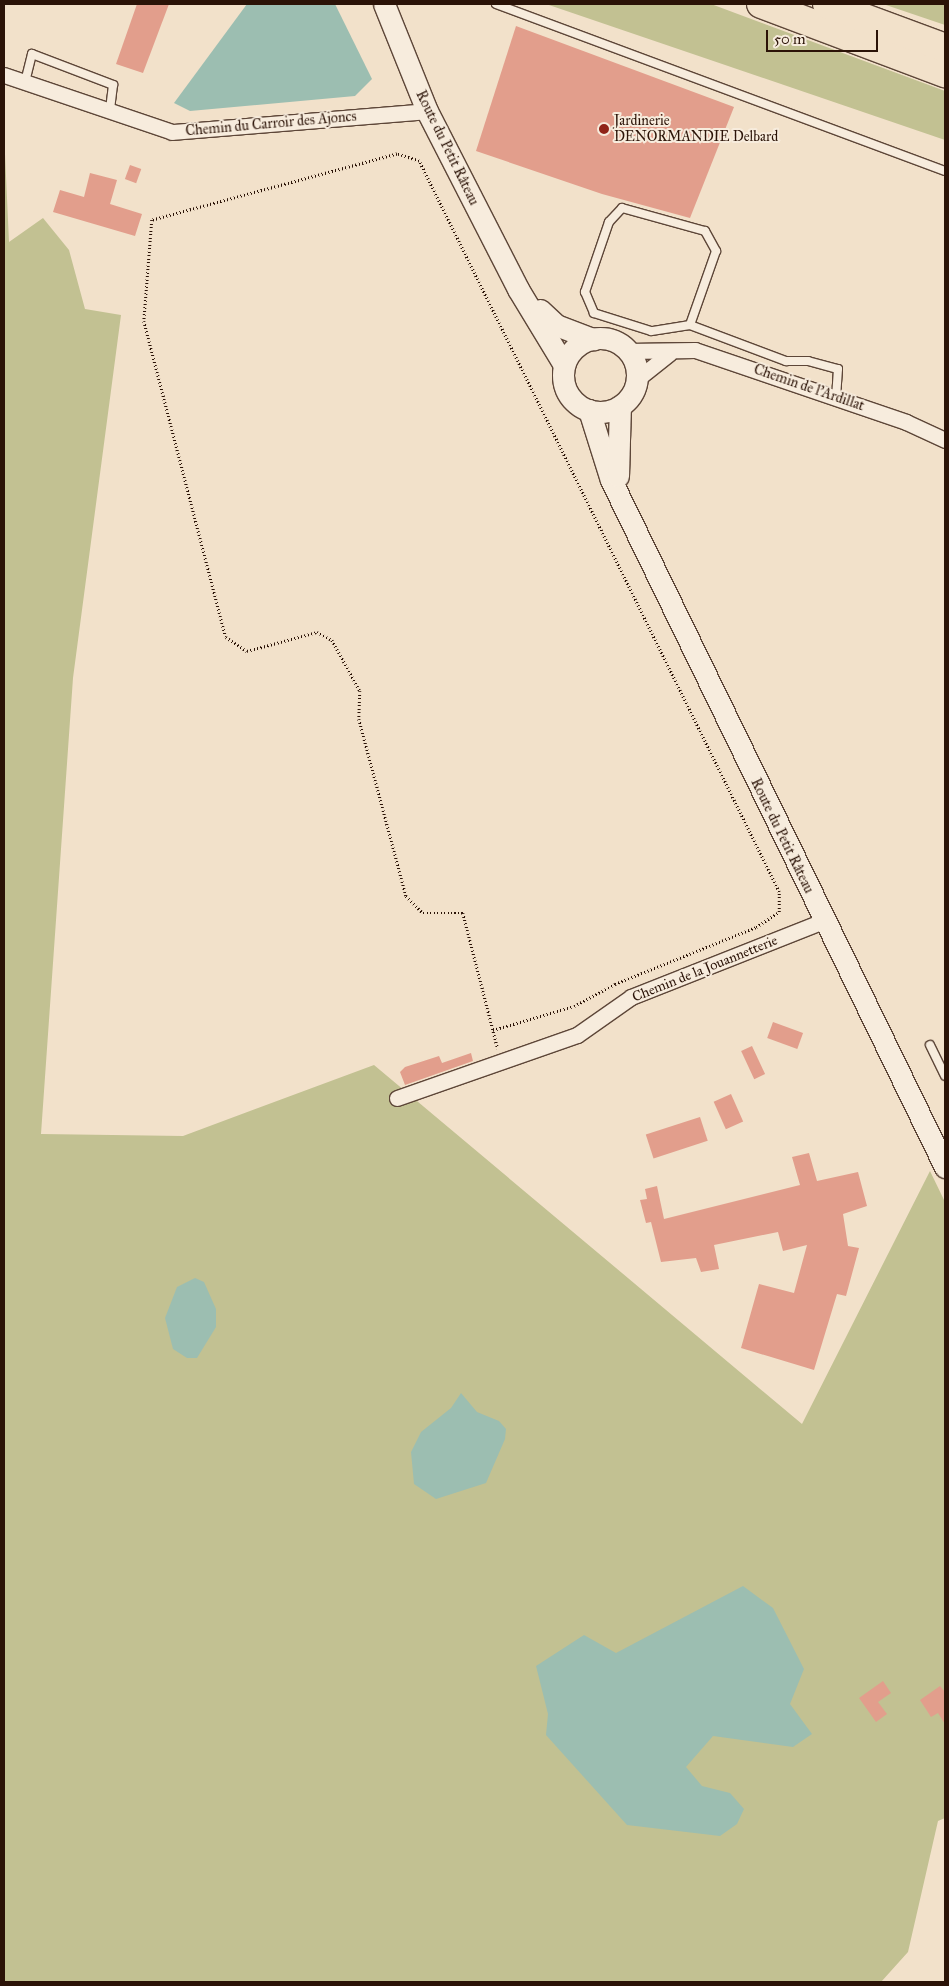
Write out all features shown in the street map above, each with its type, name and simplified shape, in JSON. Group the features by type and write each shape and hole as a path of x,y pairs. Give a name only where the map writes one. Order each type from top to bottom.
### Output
{"highway":[{"path":"762,4 945,73"},
{"path":"827,4 945,48"}],"street":[{"name":"Route du Petit Râteau","path":"384,4 427,111 518,289 564,365"},
{"name":"Chemin du Carroir des Ajoncs","path":"4,75 172,132 427,111"},
{"name":"Route du Petit Râteau","path":"518,289 556,325 593,339"},
{"path":"636,380 627,351 612,341 593,339 575,348 564,365 565,387 578,405 588,410 605,411 620,406 630,394 636,380 670,353"},
{"name":"Chemin de l'Ardillat","path":"627,351 670,353 695,350 836,398 945,440"},
{"name":"Route du Petit Râteau","path":"620,406 617,464 622,503"},
{"name":"Route du Petit Râteau","path":"588,410 611,480 823,921 945,1167"},
{"name":"Chemin de la Jouannetterie","path":"397,1098 501,1060 578,1035 631,997 823,921"}],"lane":[{"path":"496,4 945,171"},
{"path":"25,82 32,54 113,86 110,110"},
{"path":"690,325 716,251 705,231 622,208 609,222 585,292 594,313 651,331 690,325 786,361 808,361 838,369 836,398"},
{"path":"930,1045 945,1076"}],"path":[{"path":"493,1030 574,1006 615,984 756,927 779,912 779,892 419,161 397,154 152,220 144,321 226,637 246,651 317,632 332,640 360,691 359,719 406,896 422,913 463,913 493,1030 501,1060"}],"shaded area":[{"path":"247,4 335,4 372,79 355,96 190,111 174,103"},
{"path":"546,4 711,4 945,91 945,140"},
{"path":"883,4 945,4 945,25"},
{"path":"4,132 9,242 43,218 69,250 85,309 121,315 73,678 41,1134 183,1136 374,1065 802,1424 930,1171 945,1202 945,1818 938,1821 908,1952 881,1982 4,1982"},
{"path":"195,1278 204,1282 216,1309 216,1327 197,1358 187,1358 173,1349 165,1318 177,1287"},
{"path":"461,1393 477,1412 499,1421 506,1429 505,1439 486,1483 436,1499 414,1484 411,1452 421,1432 451,1408"},
{"path":"743,1586 773,1608 804,1669 790,1704 812,1734 793,1747 713,1736 686,1767 702,1786 730,1793 744,1809 737,1824 720,1836 627,1825 546,1735 548,1714 536,1666 584,1635 616,1653"}],"building":[{"path":"137,4 169,4 143,73 116,64"},
{"name":"Jardinerie DENORMANDIE Delbard","path":"516,26 734,107 690,218 602,194 476,151"},
{"path":"130,165 141,169 136,183 125,179"},
{"path":"90,173 117,180 110,204 142,214 135,236 53,212 60,190 84,197"},
{"path":"773,1022 803,1033 797,1049 767,1038"},
{"path":"752,1046 765,1074 754,1079 741,1051"},
{"path":"471,1053 473,1061 405,1085 400,1072 405,1067 439,1056 442,1063"},
{"path":"731,1094 743,1121 726,1129 714,1102"},
{"path":"700,1117 708,1141 654,1158 646,1135"},
{"path":"809,1153 817,1181 858,1172 867,1206 843,1214 848,1246 859,1248 846,1296 837,1294 814,1370 741,1348 759,1284 794,1293 807,1245 783,1251 778,1232 714,1245 719,1269 701,1272 696,1258 661,1262 651,1222 646,1223 640,1200 647,1199 645,1189 657,1186 664,1219 800,1185 792,1157"},
{"path":"883,1681 891,1693 878,1702 887,1714 876,1722 859,1698"},
{"path":"940,1686 945,1692 945,1724 938,1713 931,1717 920,1700"}],"place":[{"name":"Jardinerie DENORMANDIE Delbard","path":"604,129"}]}
